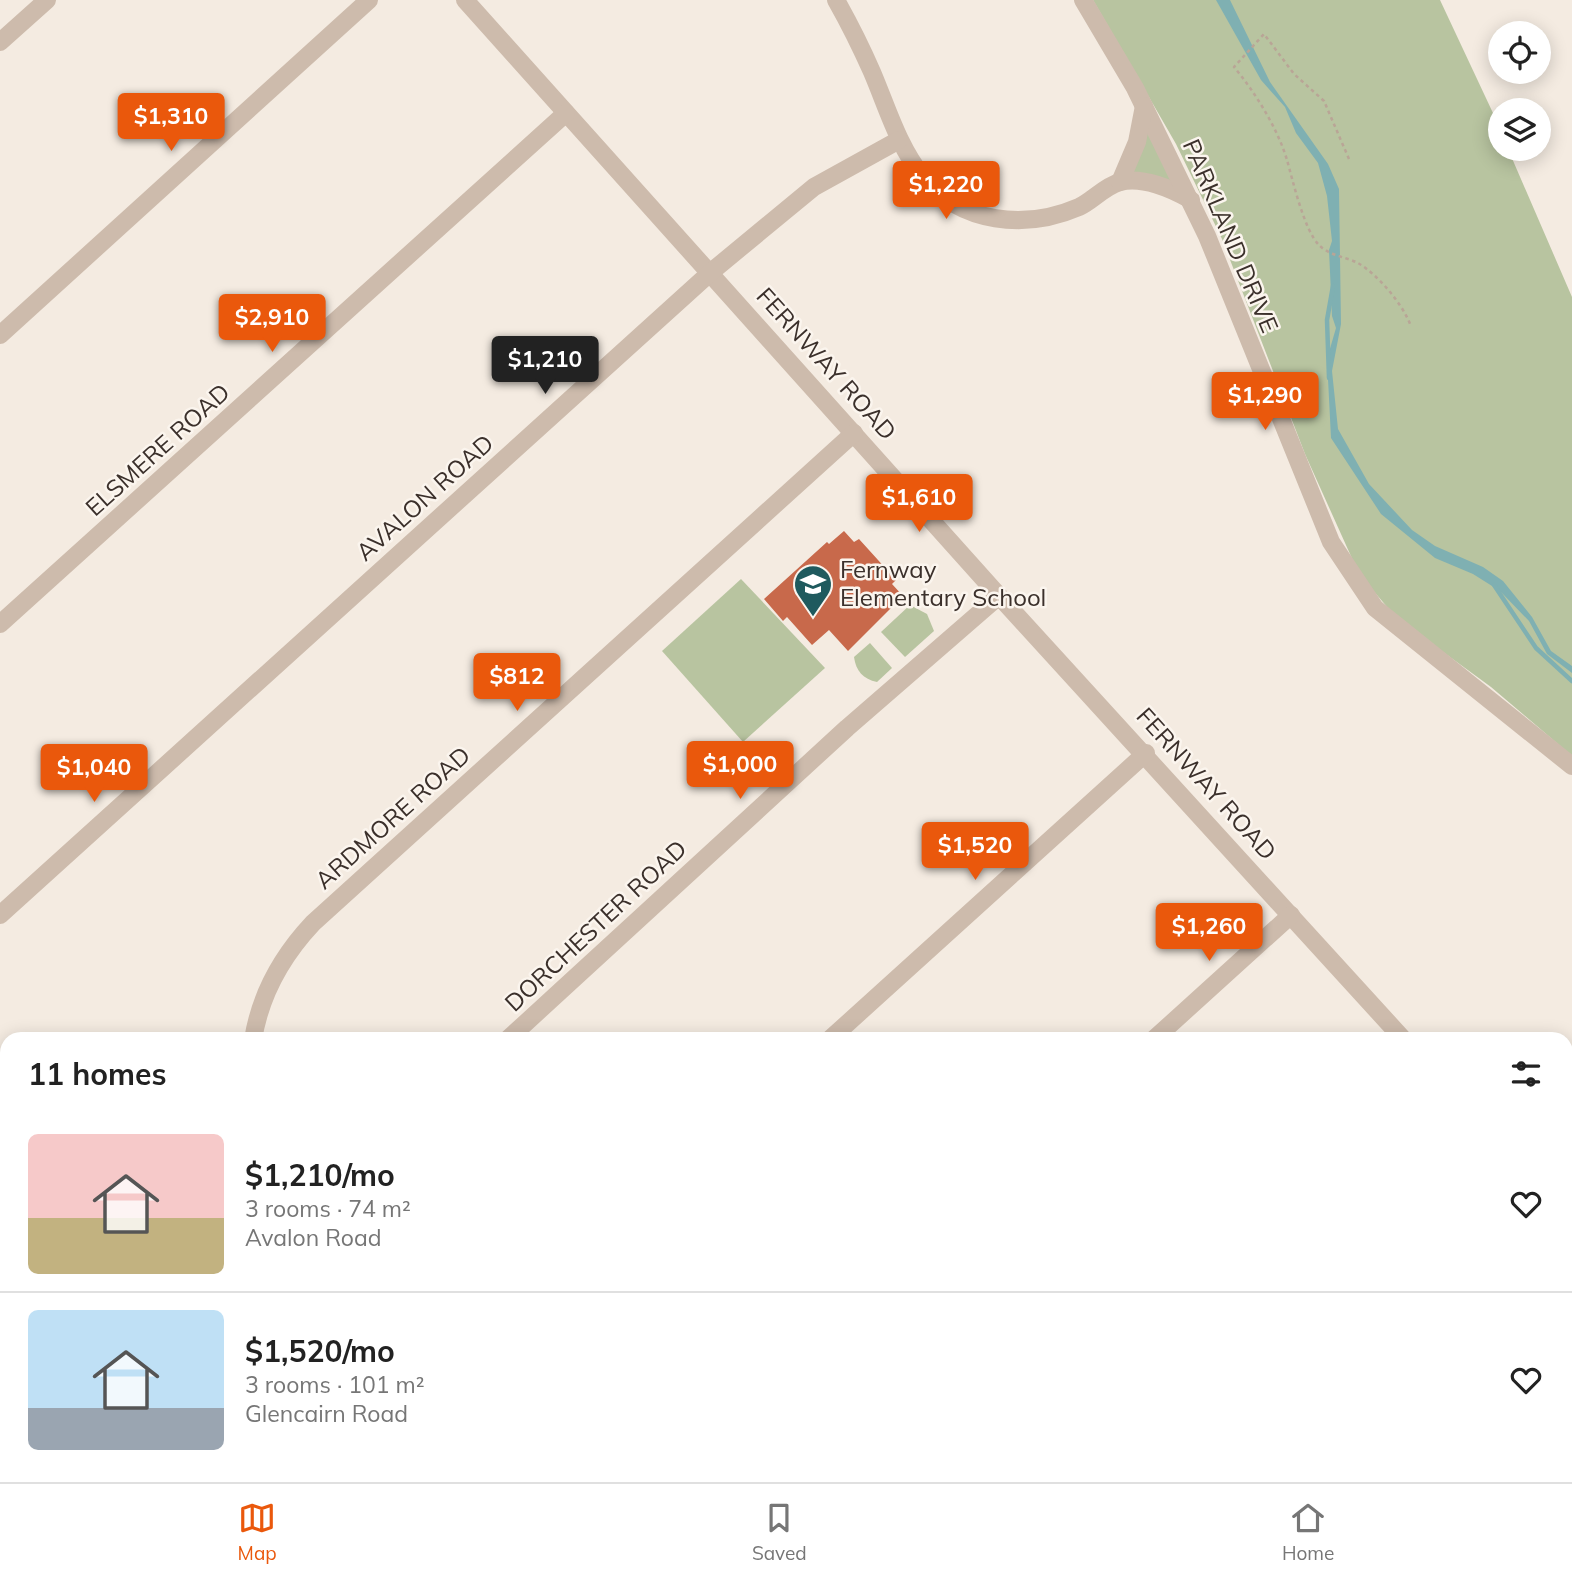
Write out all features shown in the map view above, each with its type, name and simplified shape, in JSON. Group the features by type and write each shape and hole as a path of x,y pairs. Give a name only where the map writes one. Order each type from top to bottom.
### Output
{"street":[{"path":"0,42 47,0"},
{"path":"0,335 369,0"},
{"name":"FERNWAY ROAD","path":"465,0 999,596 1146,753 1397,1032"},
{"path":"836,0 871,69 900,140 924,179 945,198 991,218 1037,221 1057,216 1082,206 1120,182 1137,142 1144,106"},
{"name":"PARKLAND DRIVE","path":"1083,0 1144,106 1191,200 1326,531 1355,582 1375,608 1395,626 1446,663 1572,766"},
{"name":"ELSMERE ROAD","path":"0,624 566,113"},
{"name":"AVALON ROAD","path":"0,915 711,272 814,187 900,140"},
{"path":"1120,182 1152,184 1173,190 1191,200"},
{"name":"ARDMORE ROAD","path":"255,1032 260,1011 278,969 295,943 313,923 854,433"},
{"name":"DORCHESTER ROAD","path":"516,1032 847,728 999,596"},
{"path":"839,1032 1146,753"},
{"path":"1162,1032 1291,915"}],"path":[{"path":"1349,159 1324,101 1294,74 1264,34 1234,67 1271,125 1287,160 1297,199 1319,245 1353,261 1391,295 1410,324"}],"green space":[{"path":"1093,0 1440,0 1488,102 1488,161 1513,161 1572,297 1572,756 1491,687 1413,630 1388,608 1359,574 1305,454 1222,239 1176,144"},
{"path":"1142,123 1191,200 1120,182"},
{"path":"741,579 825,668 743,742 662,651"},
{"path":"910,605 927,614 934,631 905,657 881,632"},
{"path":"870,643 892,668 877,682 861,674 854,657"}],"water":[{"path":"1216,0 1230,0 1270,82 1328,164 1339,189 1341,324 1332,371 1338,429 1369,484 1412,530 1435,546 1483,567 1503,581 1532,617 1551,651 1572,666 1572,673 1547,654 1529,621 1500,591 1473,574 1435,558 1381,514 1331,438 1327,359 1336,328 1332,316 1329,250 1332,241 1327,196 1318,163 1296,133 1285,107 1261,80"}],"building":[{"path":"844,531 854,542 859,539 896,580 892,584 903,596 848,651 829,630 812,645 787,617 783,621 764,599 827,542 829,544"}],"waterway":[{"path":"1329,378 1327,320 1333,286"},
{"path":"1494,585 1536,648 1572,681"}],"place":[{"name":"Fernway Elementary School","path":"813,618"}]}
